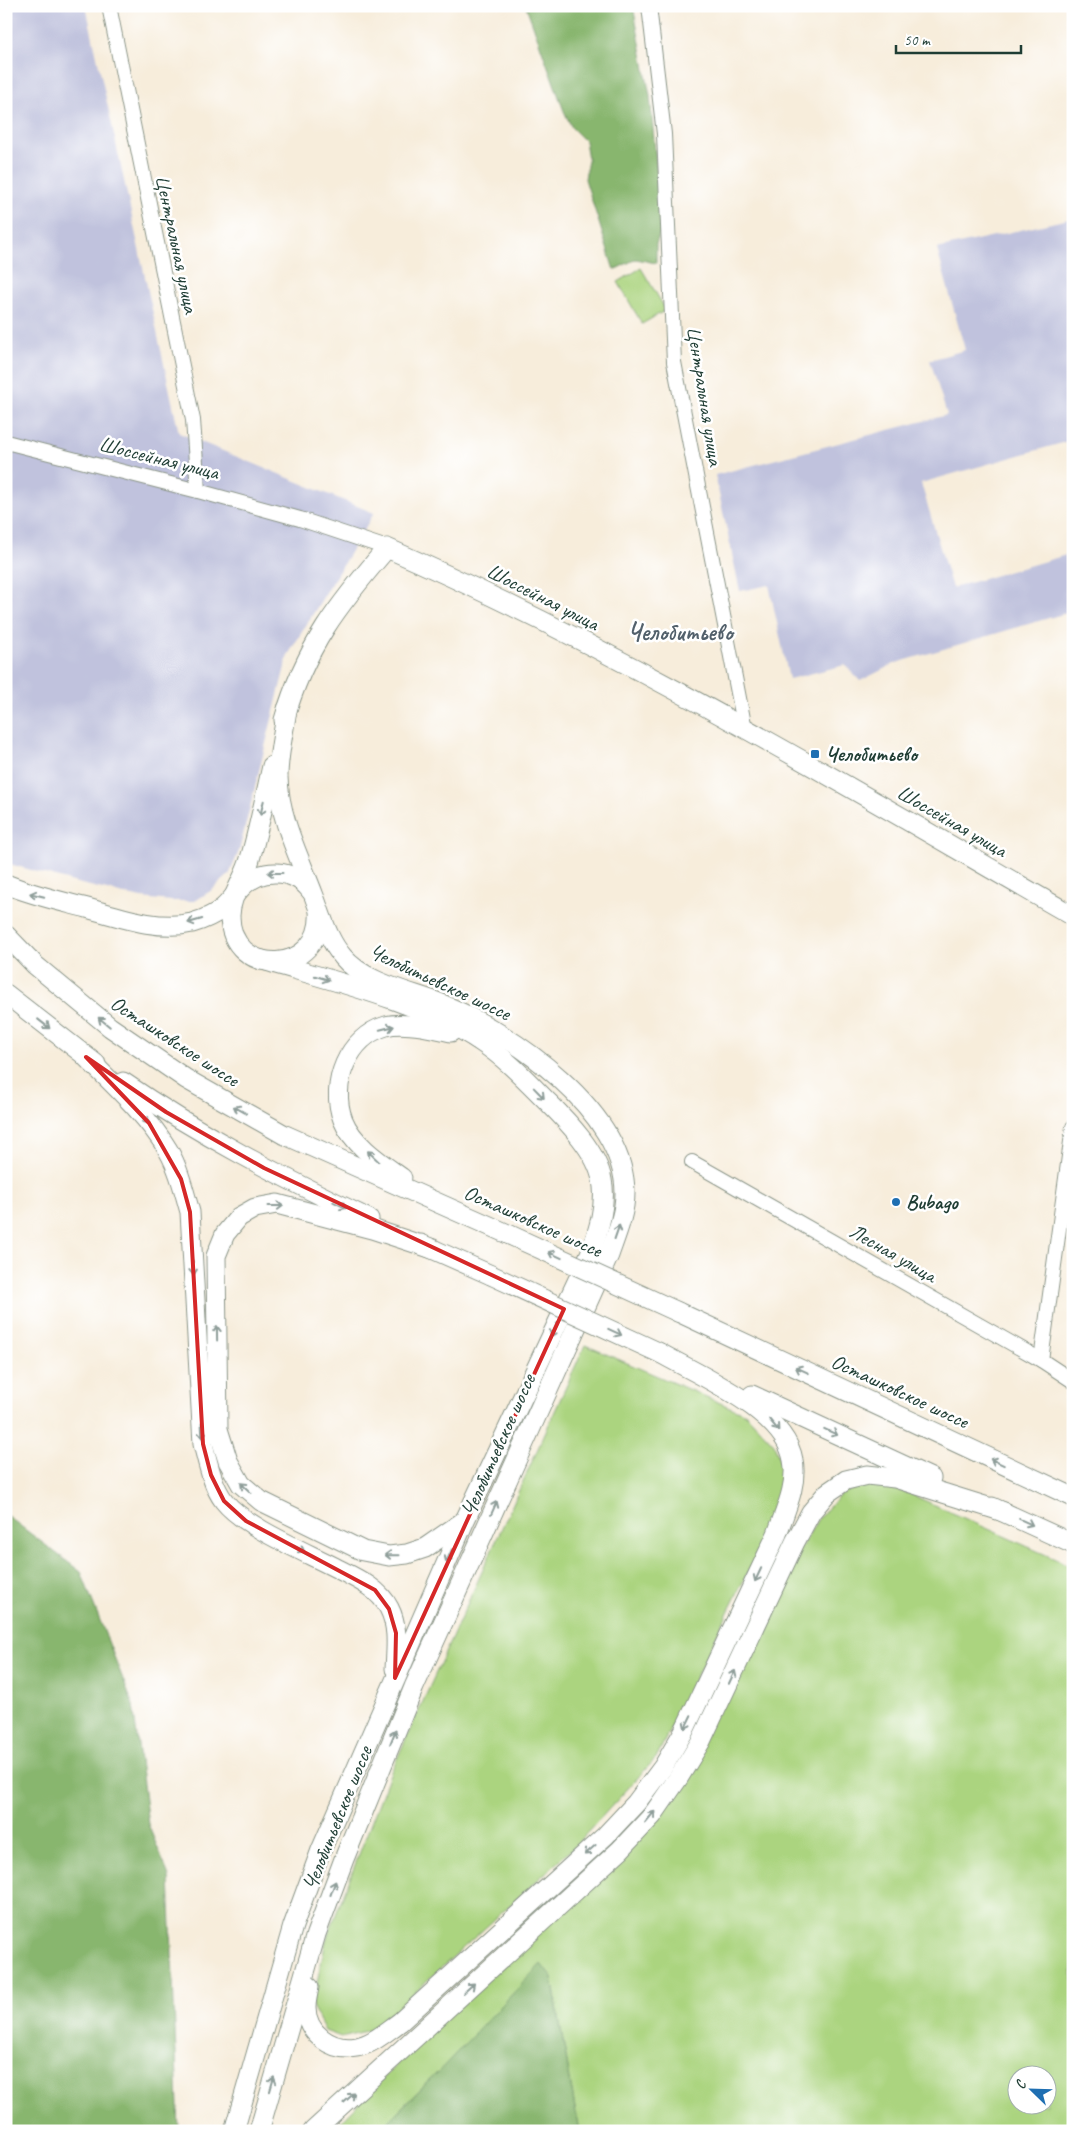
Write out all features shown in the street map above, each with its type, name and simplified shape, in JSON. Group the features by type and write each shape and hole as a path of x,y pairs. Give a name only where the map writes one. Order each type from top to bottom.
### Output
{"street":[{"name":"Центральная улица","path":"109,6 193,420 198,490"},
{"name":"Центральная улица","path":"649,6 664,134 674,362 745,729"},
{"name":"Шоссейная улица","path":"6,442 198,490 300,519 386,548 468,584 528,613 745,729 1073,916"},
{"name":"Челобитьевское шоссе","path":"234,2131 293,1926 321,1850 394,1678 465,1520 590,1254 597,1234 602,1206 603,1180 596,1162 564,1118 517,1070 482,1042 428,1013 259,959 249,954 234,938 230,914 235,895 250,859 287,710 301,670 319,636 344,600 386,548"},
{"name":"Челобитьевское шоссе","path":"259,2131 316,1934 344,1859 414,1687 609,1255 621,1219 625,1193 622,1167 613,1144 577,1095 545,1066 479,1021 444,1005 362,973 343,958 328,934 288,830 280,796 279,760 287,710"},
{"name":"Челобитьевское шоссе","path":"235,895 241,887 253,878 264,873 278,872 297,878 308,886 316,901 320,921 311,944 302,953 282,962 259,959"},
{"path":"6,884 27,893 142,922 170,925 192,923 209,917 224,908 235,895"},
{"name":"Осташковское шоссе","path":"6,935 35,965 110,1027 186,1080 283,1134 678,1312 1073,1497"},
{"path":"6,994 86,1057 166,1112 264,1168 491,1276 1073,1544"},
{"path":"457,1212 402,1178 381,1163 353,1138 343,1119 338,1095 341,1072 352,1049 369,1034 387,1026 422,1026 460,1035 517,1070"},
{"path":"86,1057 117,1087 149,1123 168,1150 181,1179 190,1212 203,1444 211,1475 224,1501 246,1521 356,1578 375,1590 389,1608 396,1633 394,1678"},
{"path":"1041,1360 1073,1127"},
{"name":"Лесная улица","path":"692,1162 1041,1360 1073,1381"},
{"path":"433,1249 372,1229 277,1204 255,1208 239,1217 225,1234 216,1256 218,1429 228,1461 241,1484 260,1501 364,1551 389,1556 408,1554 425,1548 465,1520"},
{"path":"316,1934 306,2008 312,2029 324,2041 341,2048 357,2047 376,2039 400,2022 606,1836 636,1803 663,1767 684,1731 709,1680 777,1534 788,1505 793,1480 793,1460 781,1433 772,1421 754,1406 660,1353"},
{"path":"313,2131 620,1850 652,1816 680,1778 701,1741 795,1542 811,1512 827,1493 846,1480 867,1475 895,1478 1004,1512"}],"highlighted area":[{"path":"86,1057 166,1112 264,1168 564,1309 395,1678 396,1633 389,1609 375,1590 246,1521 224,1501 211,1475 203,1444 190,1212 181,1179 149,1123"}],"shaded area":[{"path":"6,6 86,6 179,433 374,513 288,655 239,851 229,875 212,890 195,901 141,898 77,883 6,863"},
{"path":"1073,218 1073,440 921,483 952,588 1073,553 1073,611 896,663 860,681 845,665 789,679 769,585 740,591 715,475 947,415 930,360 965,350 937,249"}],"green space":[{"path":"526,6 633,6 650,96 662,227 656,244 656,263 636,259 614,270 585,179 588,159 585,141 572,128 564,111"},
{"path":"641,268 666,310 642,324 618,282"},
{"path":"585,1345 746,1414 774,1444 784,1473 773,1521 656,1758 574,1847 374,2029 341,2037 325,2031 312,2006 326,1940 390,1774"},
{"path":"869,1484 908,1493 1073,1567 1073,2131 579,2131 552,1978 440,2070 378,2131 332,2131 424,2036 651,1827 801,1547 818,1519 842,1493"},
{"path":"6,1515 81,1572 133,1705 148,1824 169,1876 179,2131 6,2131"},
{"path":"541,1964 552,1978 579,2131 378,2131 440,2070"}],"place":[{"name":"Челобитьево","path":"815,754"},
{"name":"Bubago","path":"896,1202"}],"district":[{"name":"Челобитьево","path":"680,632"}]}
